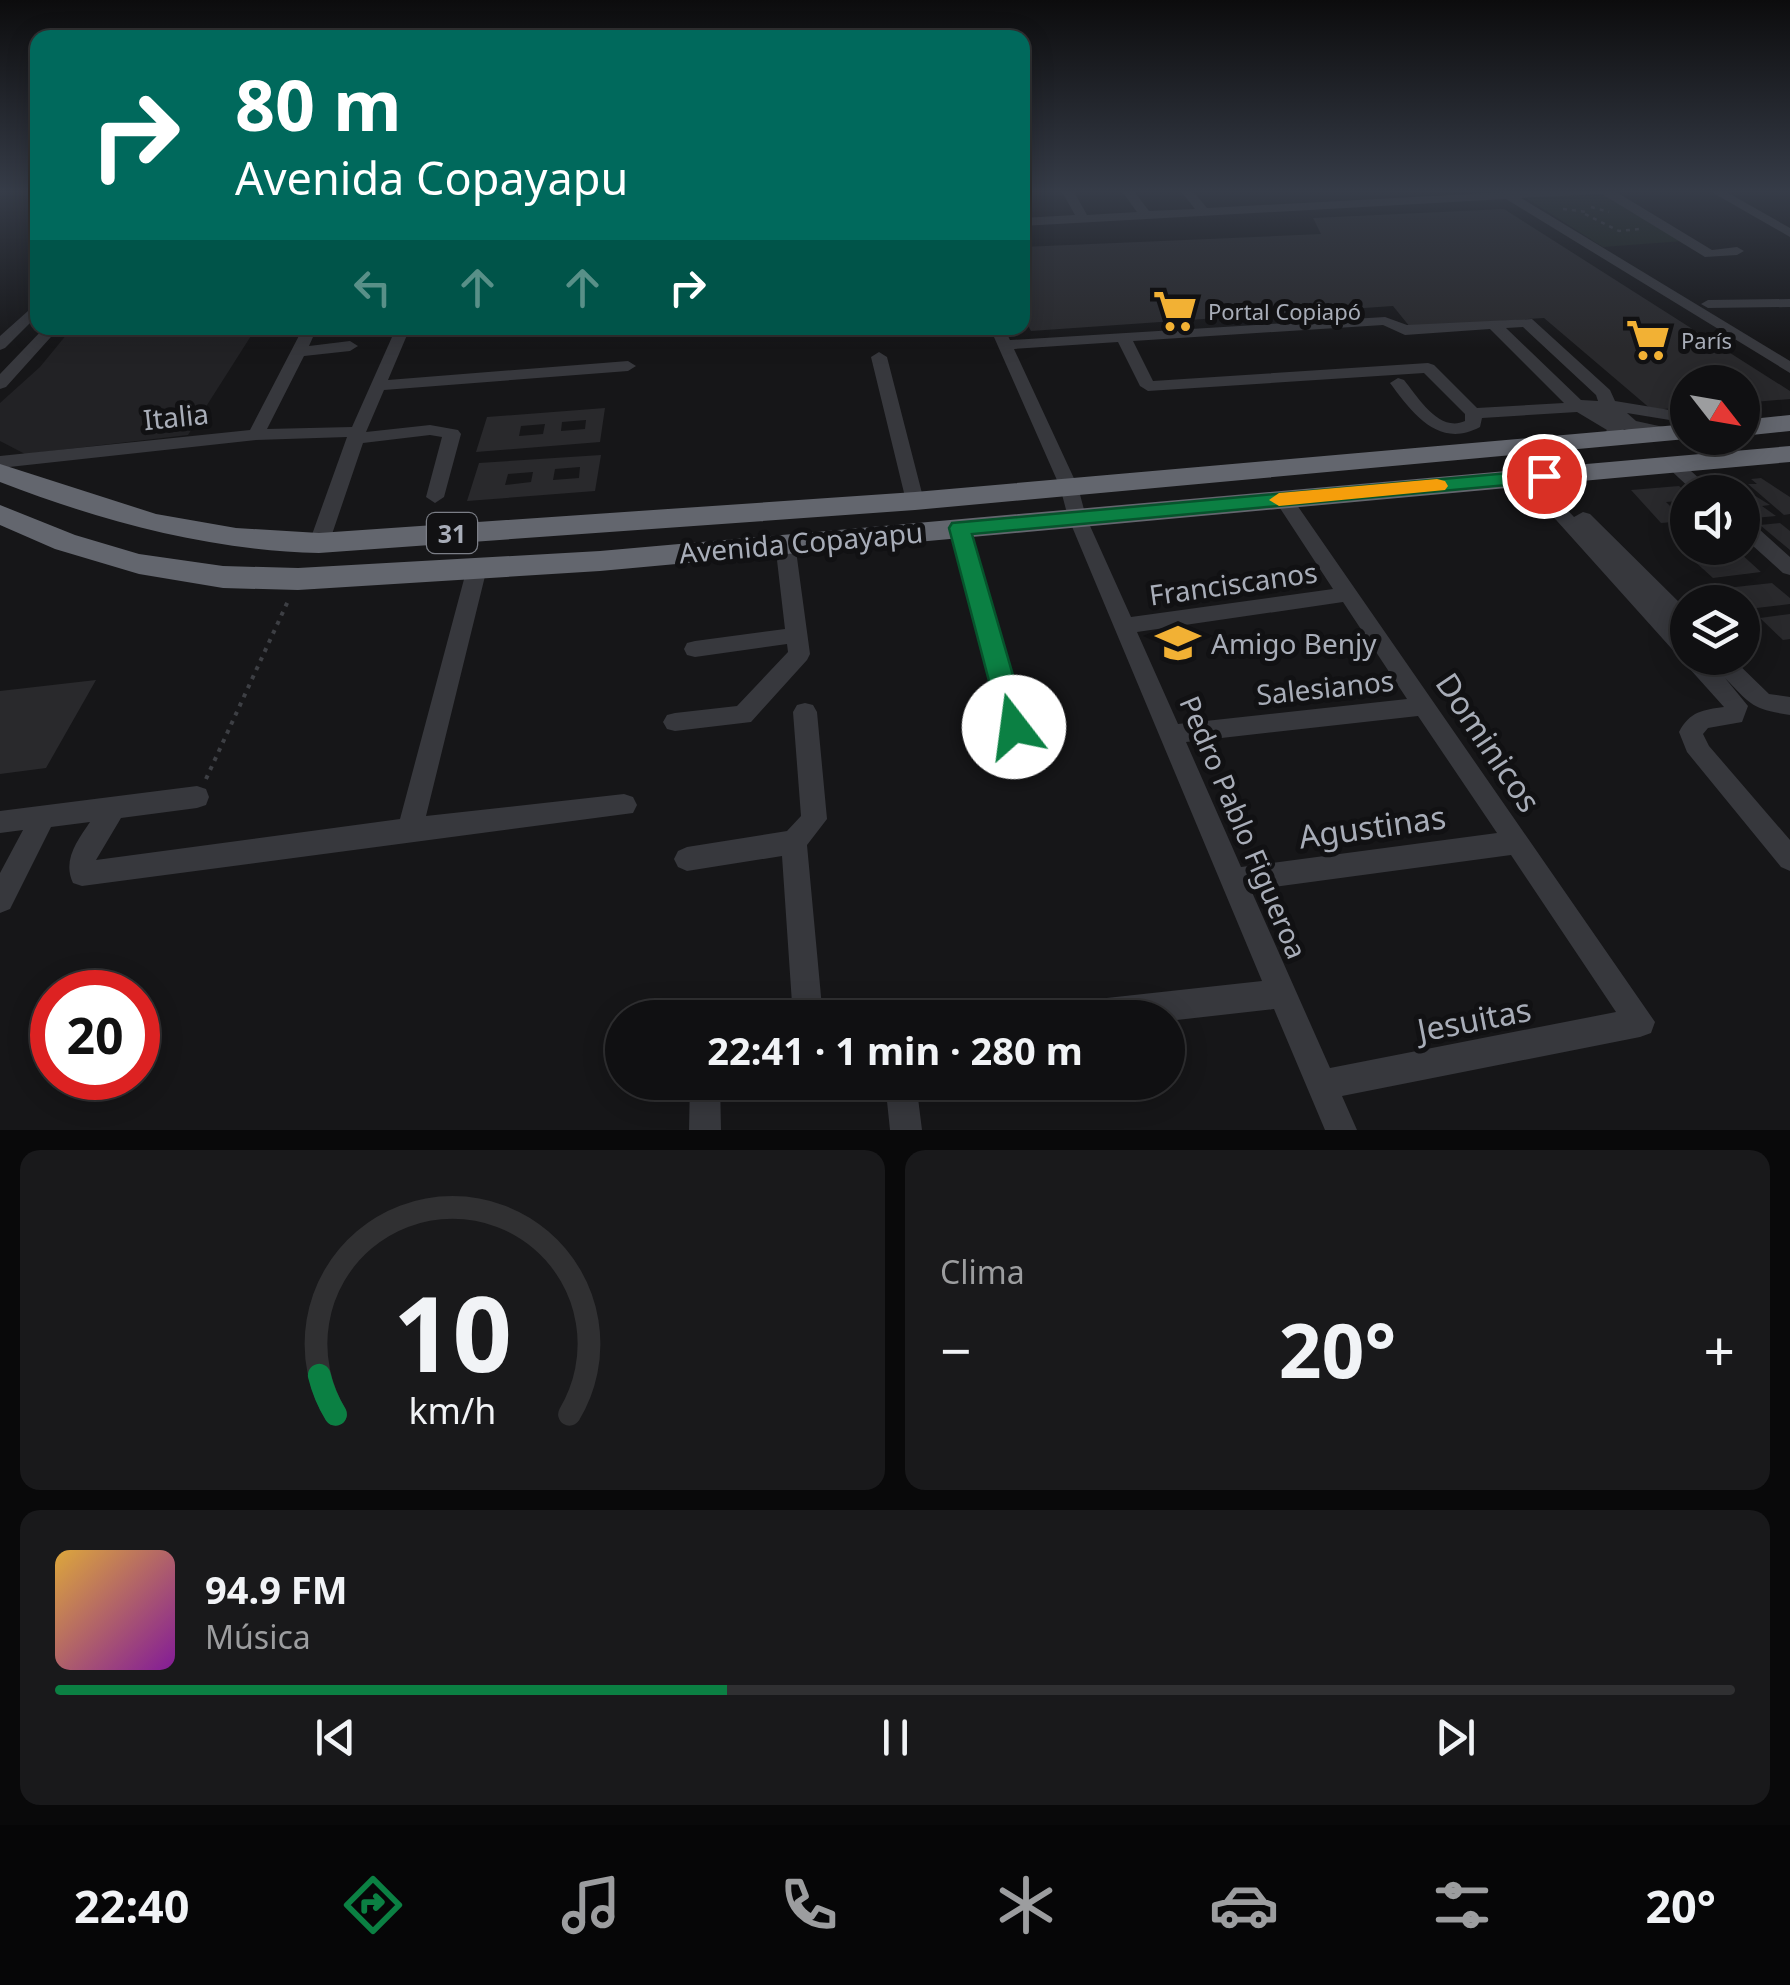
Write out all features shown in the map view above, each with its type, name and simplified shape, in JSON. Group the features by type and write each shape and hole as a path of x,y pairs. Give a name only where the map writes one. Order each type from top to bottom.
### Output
{"highway":[{"path":"1760,426 1790,423"},
{"name":"Avenida Copayapu","path":"0,472 137,522 246,540 319,543 915,501 1607,440 1670,430"},
{"name":"Avenida Copayapu","path":"0,514 64,542 138,564 223,577 298,579 785,543 1790,454"},
{"path":"1323,465 1344,494"}],"street":[{"path":"1585,243 1790,368"},
{"path":"1692,243 1710,254 1737,251"},
{"path":"1708,304 1790,303"},
{"path":"0,345 30,314"},
{"path":"1004,345 1342,322 1384,321 1405,330 1527,322 1604,393 1608,405 1630,425 1670,427"},
{"path":"1492,324 1575,404 1615,427 1607,440"},
{"path":"0,384 46,335"},
{"path":"256,434 306,335"},
{"path":"319,543 356,436 400,335"},
{"name":"Pedro Pablo Figueroa","path":"999,335 1069,487 1077,518 1341,1130"},
{"path":"1122,337 1148,386 1428,368 1472,413 1474,424 1452,431 1436,426 1398,383"},
{"path":"297,352 350,346"},
{"path":"879,357 915,501"},
{"path":"376,386 628,366"},
{"path":"1472,413 1608,405"},
{"name":"Italia","path":"0,462 256,434 356,436 430,430 452,434 435,497"},
{"path":"1673,464 1686,475"},
{"path":"1536,477 1670,607"},
{"path":"1536,477 1670,632"},
{"name":"Dominicos","path":"1283,499 1640,1022"},
{"path":"960,528 1014,727"},
{"path":"1760,542 1790,568"},
{"path":"675,722 742,715 799,654 785,543"},
{"path":"410,829 476,568"},
{"name":"Franciscanos","path":"1126,626 1349,594"},
{"path":"695,649 796,635"},
{"path":"1708,675 1737,706 1734,715 1701,720 1691,732 1699,752 1790,859"},
{"path":"1737,675 1763,702 1790,706"},
{"name":"Salesianos","path":"1172,734 1426,706"},
{"path":"687,859 794,842 814,819 805,712"},
{"path":"0,822 198,797"},
{"path":"113,808 84,853 82,874 410,829 624,805"},
{"path":"0,900 43,817"},
{"path":"794,842 807,1000"},
{"name":"Agustinas","path":"1234,880 1518,842"},
{"path":"1185,1005 1283,994"},
{"name":"Jesuitas","path":"1322,1085 1640,1022"},
{"path":"705,1130 706,1100"},
{"path":"902,1100 906,1130"}],"path":[{"path":"198,797 298,579"}],"shaded area":[{"path":"1596,243 1661,243 1603,247"},
{"path":"66,335 252,335 188,435 25,454 0,441 0,403 40,367"}],"building":[{"name":"Portal Copiapó","path":"1120,243 1557,243 1749,365 1670,365 1670,408 1652,410 1544,318 1410,327 1393,306 1030,329 1030,247"},
{"name":"Portal Copiapó","path":"1760,372 1790,391 1790,399 1760,402"},
{"path":"605,408 600,442 476,452 487,417","holes":["586,420 585,429 561,431 562,422","545,424 543,434 519,436 521,426"]},
{"path":"601,455 595,491 467,501 479,463","holes":["580,467 579,478 553,480 555,469","533,472 531,482 505,485 508,474"]},
{"path":"1760,478 1790,497 1790,514 1784,515 1760,494"},
{"path":"1670,487 1670,502 1666,502 1670,506 1670,522 1661,523 1631,490"},
{"path":"1760,499 1770,505 1762,506 1776,516 1760,517"},
{"path":"1780,523 1790,531 1790,550 1760,525"},
{"path":"1699,565 1753,565 1761,572 1713,578"},
{"path":"1772,583 1790,598 1790,604 1760,608 1760,585 1754,585"},
{"path":"1790,614 1790,639 1783,640 1760,618"},
{"path":"96,680 46,768 0,774 0,691"}],"slow traffic":[{"path":"1279,500 1437,486"}],"place":[{"name":"Portal Copiapó","path":"1175,311"},
{"name":"París","path":"1648,340"},
{"name":"Amigo Benjy","path":"1178,643"}],"route":[{"path":"1014,727 960,528 1544,476"}]}
